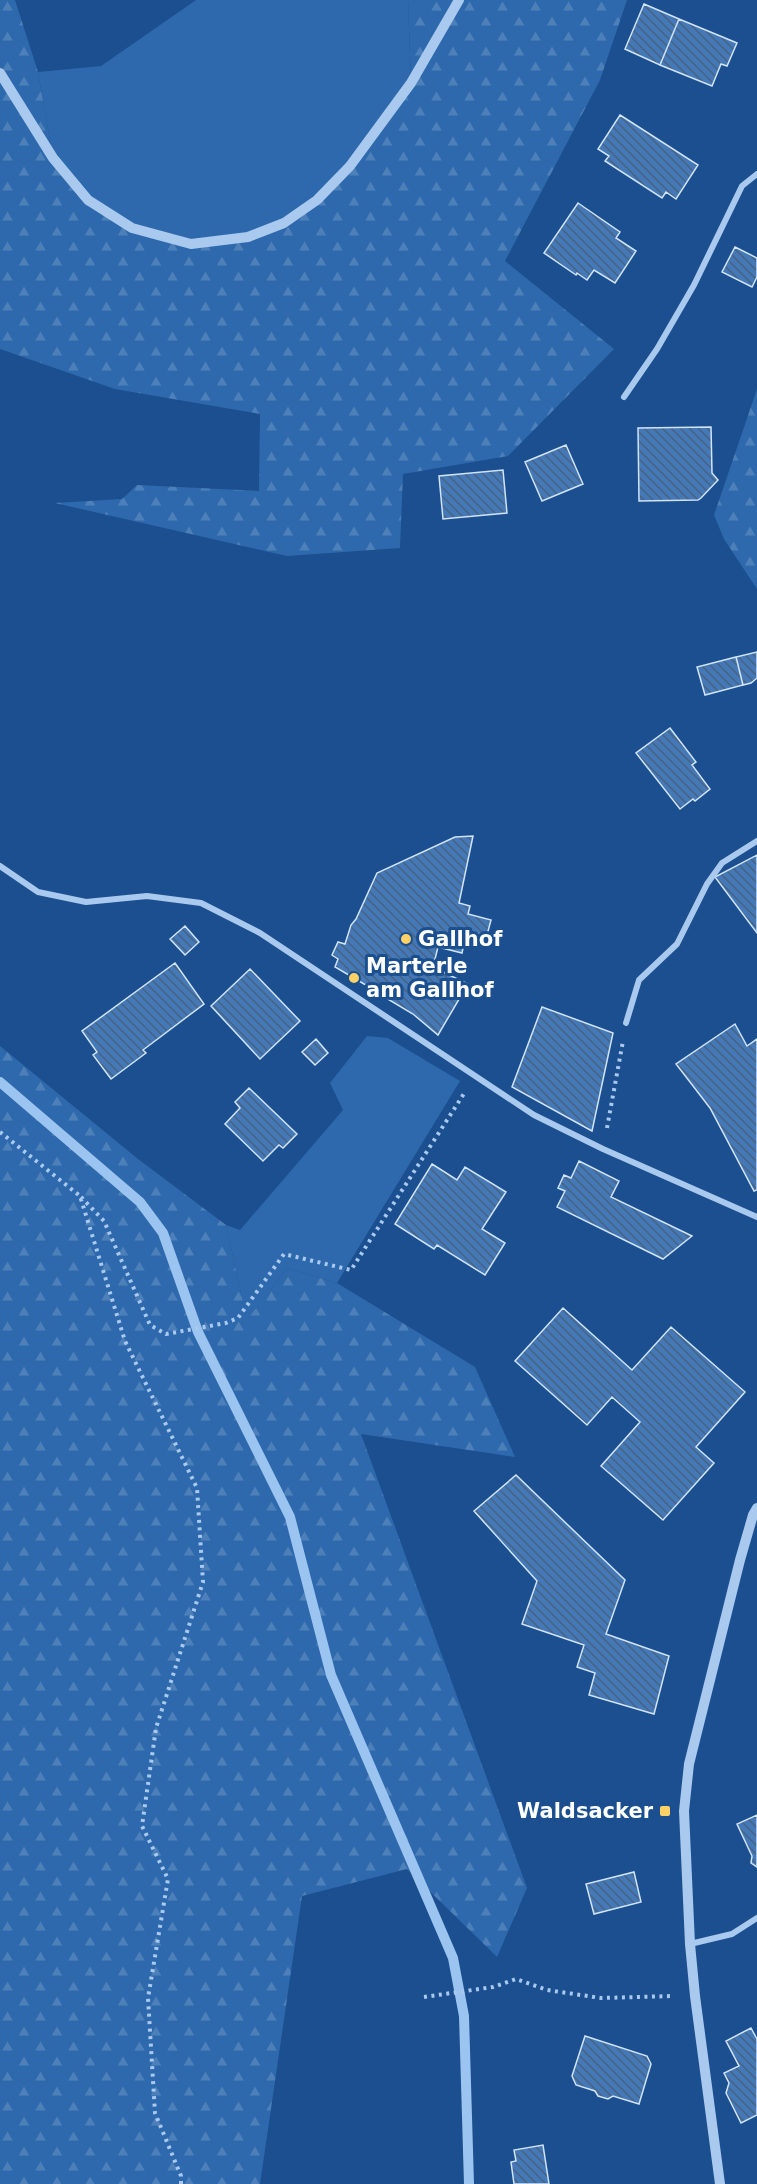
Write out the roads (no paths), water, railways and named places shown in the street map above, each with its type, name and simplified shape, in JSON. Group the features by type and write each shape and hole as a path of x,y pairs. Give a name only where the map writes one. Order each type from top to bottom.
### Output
{"street":[{"path":"0,73 53,158 88,200 132,228 191,244 248,237 284,223 317,200 350,166 411,83 459,0"},
{"path":"624,397 657,349 694,285 742,186 757,174"},
{"path":"626,1023 639,980 677,944 707,884 722,863 757,841"},
{"path":"0,866 38,892 86,902 147,896 201,903 260,933 534,1115 603,1149 757,1217"},
{"path":"720,2184 695,1996 690,1944 684,1811 689,1764 740,1560 757,1508"},
{"path":"690,1944 732,1934 757,1918"}],"waterway":[{"path":"0,1082 140,1202 163,1233 198,1332 290,1517 331,1675 453,1958 464,2016 469,2184"}],"place":[{"name":"Gallhof","path":"406,939"},
{"name":"Marterle am Gallhof","path":"354,978"},
{"name":"Waldsacker","path":"665,1811"}]}
